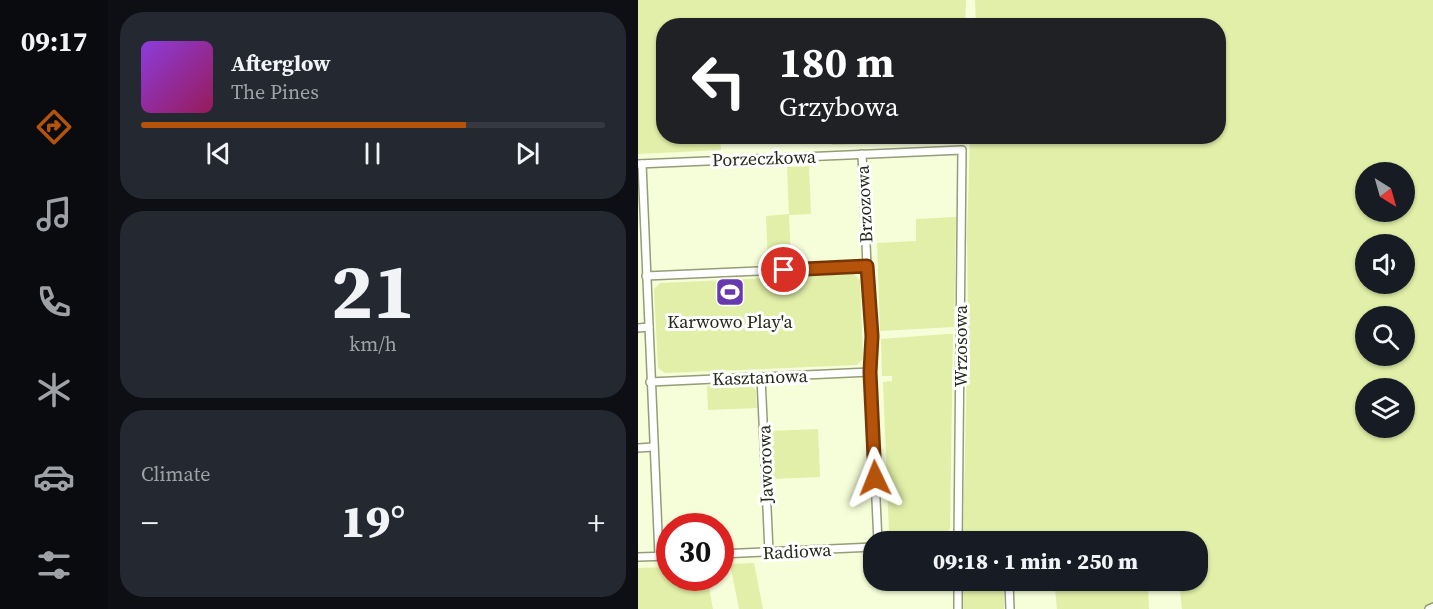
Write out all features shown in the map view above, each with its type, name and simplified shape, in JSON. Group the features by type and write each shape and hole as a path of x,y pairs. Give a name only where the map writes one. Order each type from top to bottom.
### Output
{"street":[{"name":"Porzeczkowa","path":"640,164 962,150"},
{"name":"Wrzosowa","path":"958,531 962,150"},
{"name":"Brzozowa","path":"862,154 872,336 870,372 877,531"},
{"path":"640,164 657,513"},
{"path":"646,276 867,266"},
{"path":"638,328 649,327"},
{"name":"Kasztanowa","path":"650,382 870,372"},
{"name":"Jaworowa","path":"761,377 769,552"},
{"path":"638,448 653,447"},
{"name":"Radiowa","path":"734,553 863,548"},
{"path":"638,557 656,556"},
{"path":"958,591 958,609"},
{"path":"1009,591 1010,609"},
{"path":"1429,609 1433,607"}],"green space":[{"path":"638,0 966,0 965,18 656,18 656,144 721,144 721,150 638,154"},
{"path":"975,0 1433,0 1433,609 1182,609 1180,591 1208,591 1208,531 963,531 968,318 967,236 970,144 1226,144 1226,18 976,18"},
{"path":"809,166 811,214 789,215 791,262 768,263 766,216 789,214 787,167"},
{"path":"956,217 954,327 880,331 877,243 916,241 916,219"},
{"path":"854,274 860,280 863,359 857,365 665,373 658,368 654,289 660,283"},
{"path":"953,334 948,531 889,531 883,382 892,381 892,376 882,376 881,339"},
{"path":"749,384 756,390 757,408 708,410 707,386"},
{"path":"818,429 820,477 772,479 770,431"},
{"path":"754,563 763,609 739,609 734,584 734,564"},
{"path":"656,567 656,591 710,591 713,609 638,609 638,568"},
{"path":"963,591 1004,591 1004,609 962,609"},
{"path":"1055,591 1148,591 1149,609 1057,609"}],"place":[{"name":"Karwowo Play'a","path":"730,292"}],"route":[{"path":"784,270 867,266 872,336 870,372 875,478"}]}
